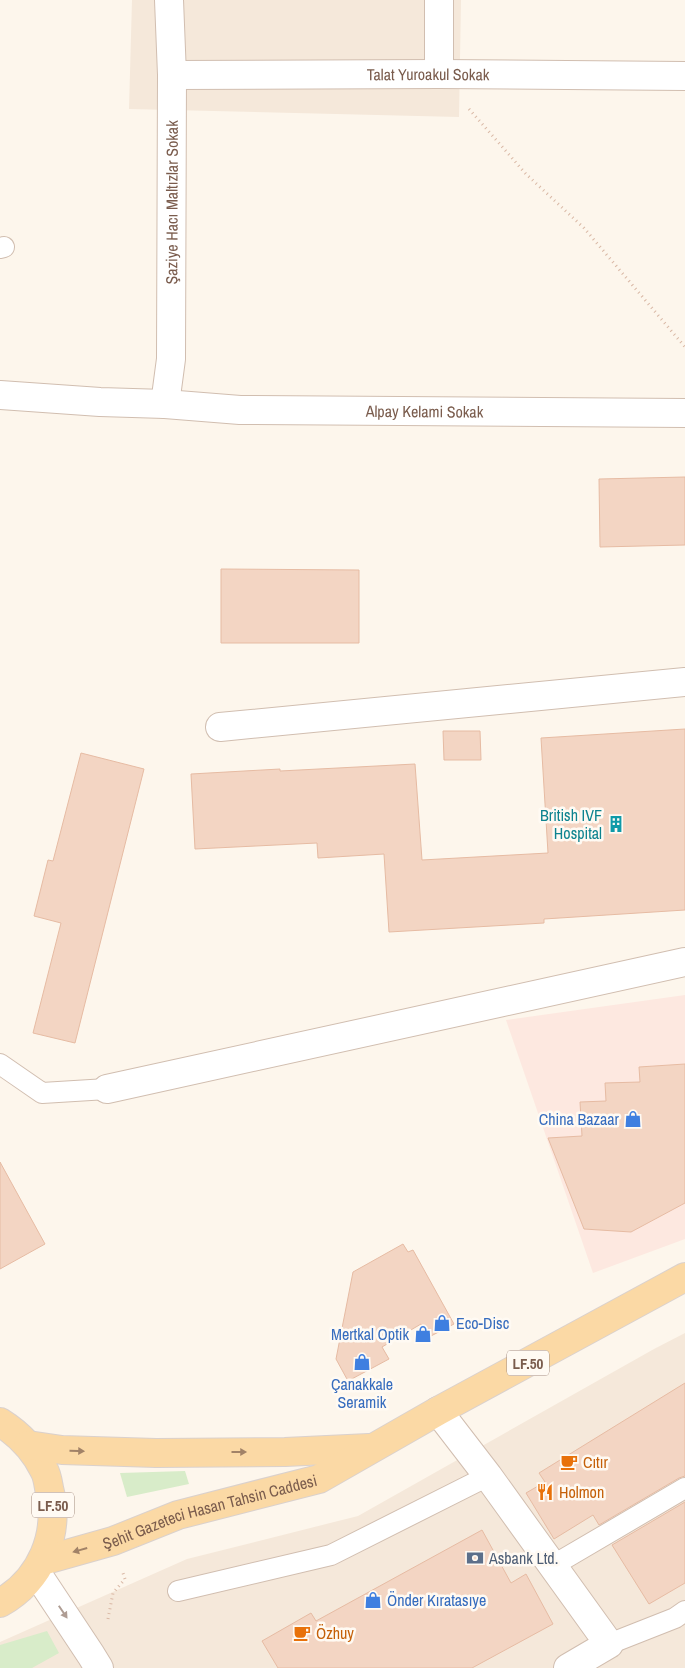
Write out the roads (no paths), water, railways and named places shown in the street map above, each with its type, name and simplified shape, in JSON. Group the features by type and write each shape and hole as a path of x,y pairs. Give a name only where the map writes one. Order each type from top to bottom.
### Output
{"main road":[{"name":"Şehit Gazeteci Hasan Tahsin Caddesi","path":"39,1566 113,1541 178,1515 319,1479 438,1411 685,1277"},
{"name":"LF.50","path":"0,1422 28,1445 45,1471 53,1501 52,1532 39,1566 13,1596 0,1603"},
{"name":"Şehit Gazeteci Hasan Tahsin Caddesi","path":"28,1445 62,1450 156,1453 285,1452 372,1448"}],"street":[{"name":"Şaziye Hacı Maltızlar Sokak","path":"165,404 171,359 172,75 169,0"},
{"path":"439,0 439,74"},
{"name":"Talat Yuroakul Sokak","path":"172,75 439,74 685,76"},
{"name":"Alpay Kelami Sokak","path":"0,395 240,410 685,413"},
{"path":"220,727 685,682"},
{"path":"107,1089 685,962"},
{"path":"438,1411 488,1476 609,1644 568,1668"},
{"path":"39,1566 95,1661"}],"lane":[{"path":"0,1064 42,1093 107,1089"},
{"path":"178,1591 331,1555 488,1476"},
{"path":"552,1566 685,1488"},
{"path":"609,1644 685,1612"}],"place":[{"name":"British IVF Hospital","path":"616,824"},
{"name":"China Bazaar","path":"633,1119"},
{"name":"Eco-Disc","path":"442,1323"},
{"name":"Mertkal Optik","path":"423,1334"},
{"name":"Çanakkale Seramik","path":"362,1362"},
{"name":"Cıtır","path":"569,1462"},
{"name":"Holmon","path":"545,1492"},
{"name":"Asbank Ltd.","path":"475,1558"},
{"name":"Önder Kıratasıye","path":"373,1600"},
{"name":"Özhuy","path":"302,1633"}]}
